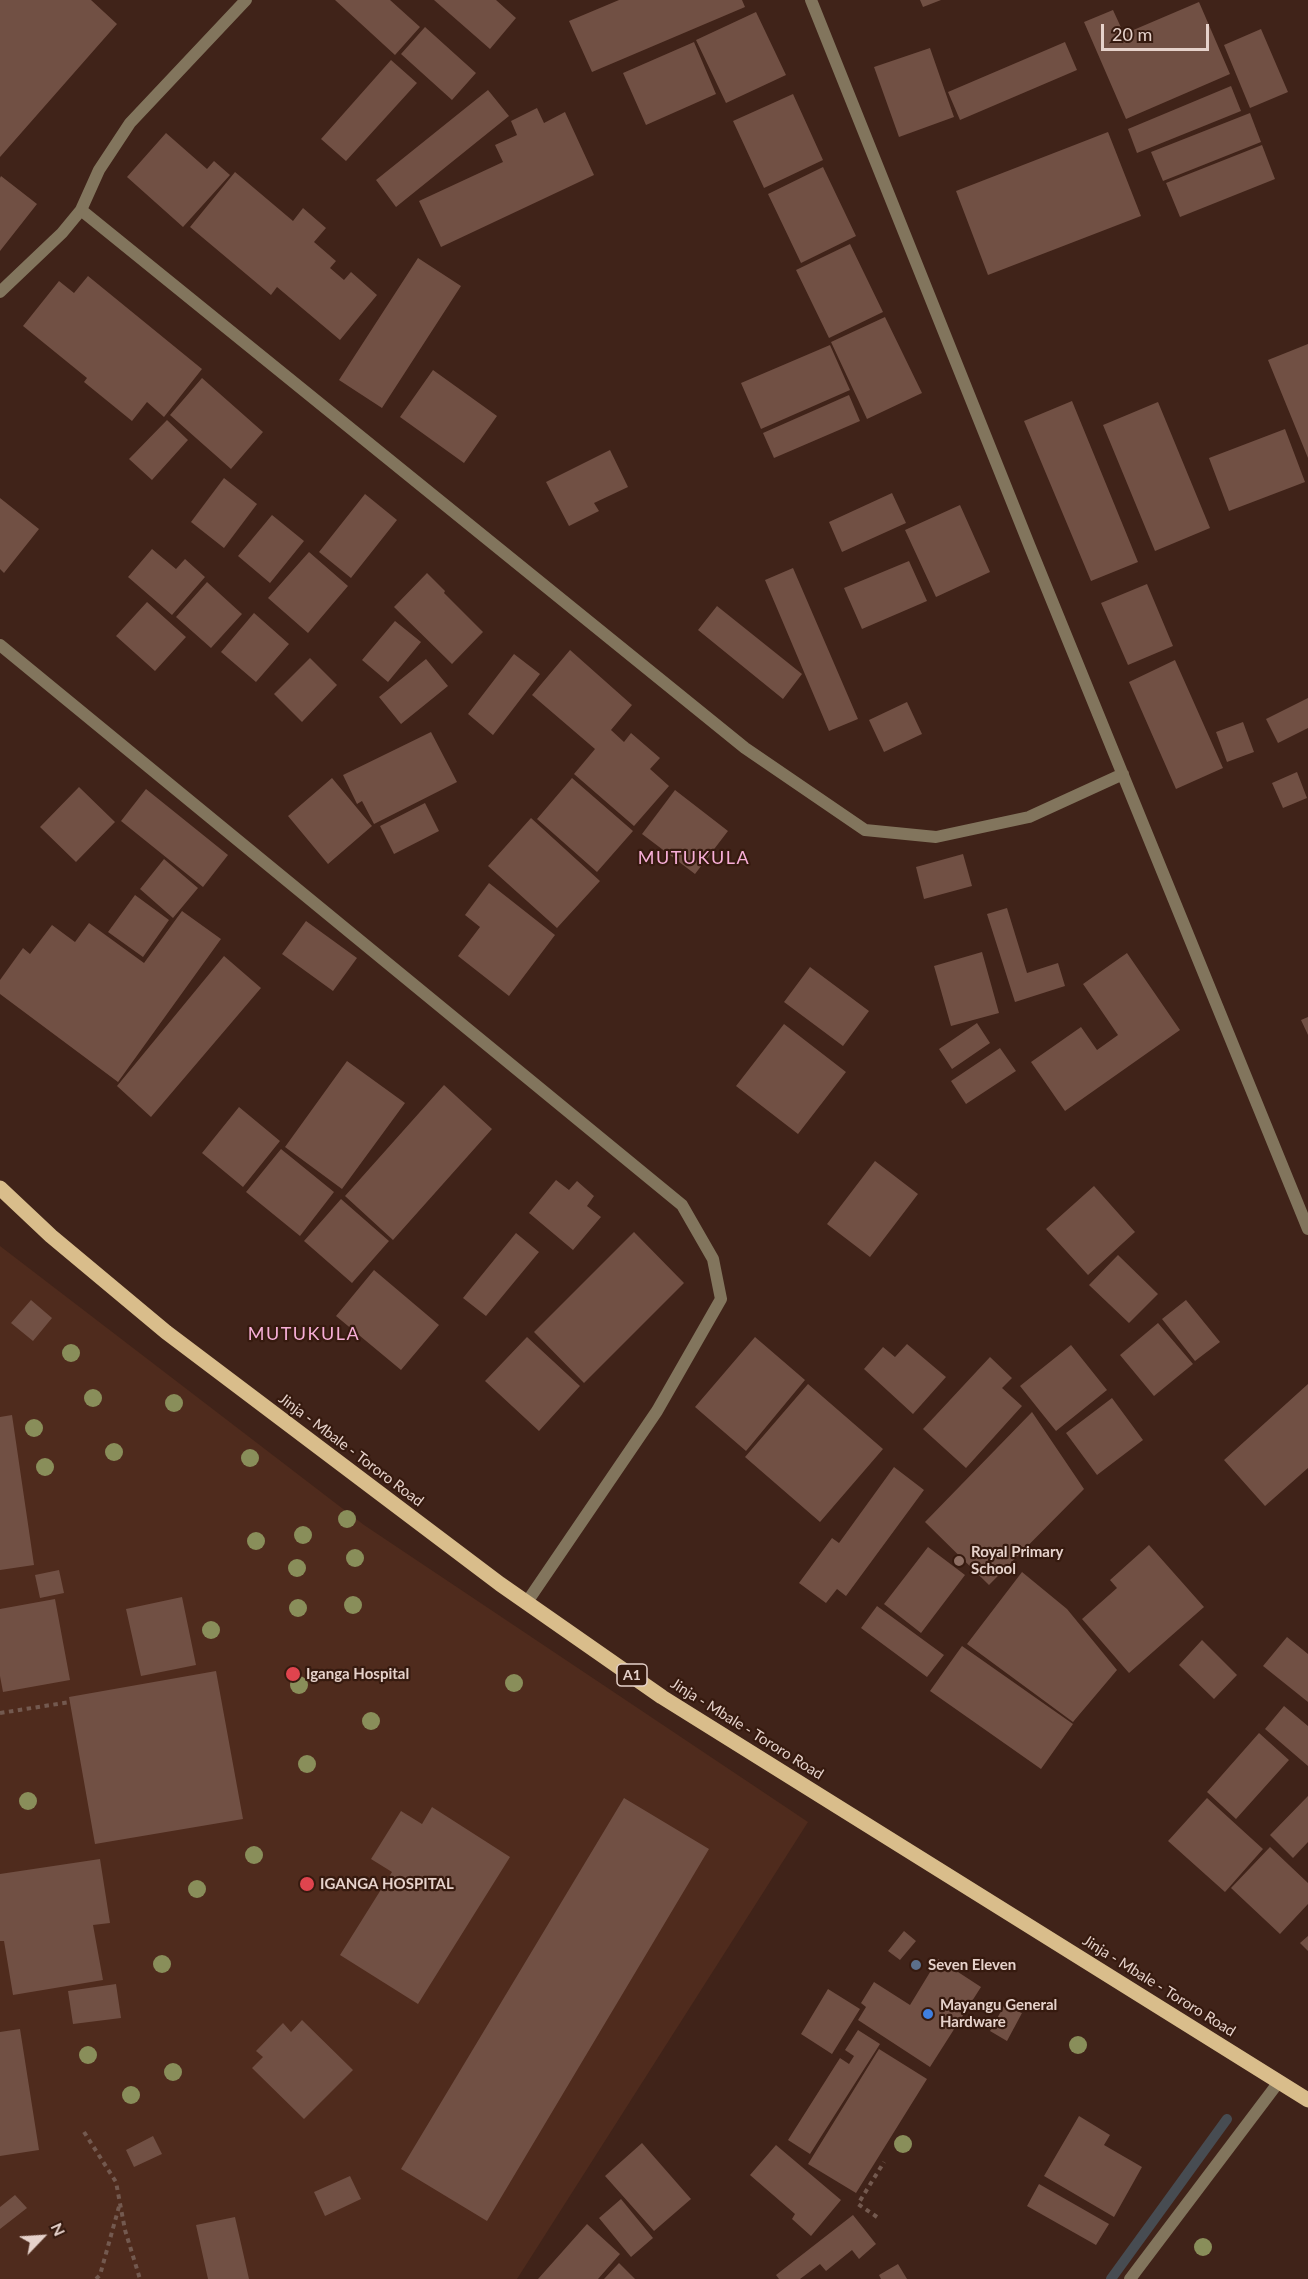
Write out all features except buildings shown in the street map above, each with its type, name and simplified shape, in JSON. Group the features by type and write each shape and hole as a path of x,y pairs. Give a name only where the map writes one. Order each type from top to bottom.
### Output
{"main road":[{"name":"Jinja - Mbale - Tororo Road","path":"0,1188 51,1236 166,1332 490,1577 688,1714 1308,2100"}],"street":[{"path":"0,292 62,233 81,210 99,170 130,123 246,0"},
{"path":"811,0 1308,1229"},
{"path":"81,210 745,748 865,830 936,837 1029,817 1123,774"},
{"path":"0,645 682,1205 713,1259 721,1299 657,1411 527,1602"},
{"path":"1130,2279 1278,2082"}],"path":[{"path":"0,1713 70,1702"},
{"path":"84,2132 116,2182 125,2230 140,2279"},
{"path":"877,2217 858,2204 884,2162"},
{"path":"96,2279 121,2203"}],"shaded area":[{"name":"Iganga Hospital","path":"0,1246 364,1525 808,1822 517,2279 0,2279"}],"waterway":[{"path":"1111,2279 1227,2119"}],"place":[{"name":"Royal Primary School","path":"959,1561"},
{"name":"Iganga Hospital","path":"293,1674"},
{"name":"IGANGA HOSPITAL","path":"307,1884"},
{"name":"Seven Eleven","path":"916,1965"},
{"name":"Mayangu General Hardware","path":"928,2014"}],"district":[{"name":"MUTUKULA","path":"694,858"},
{"name":"MUTUKULA","path":"304,1334"}]}
